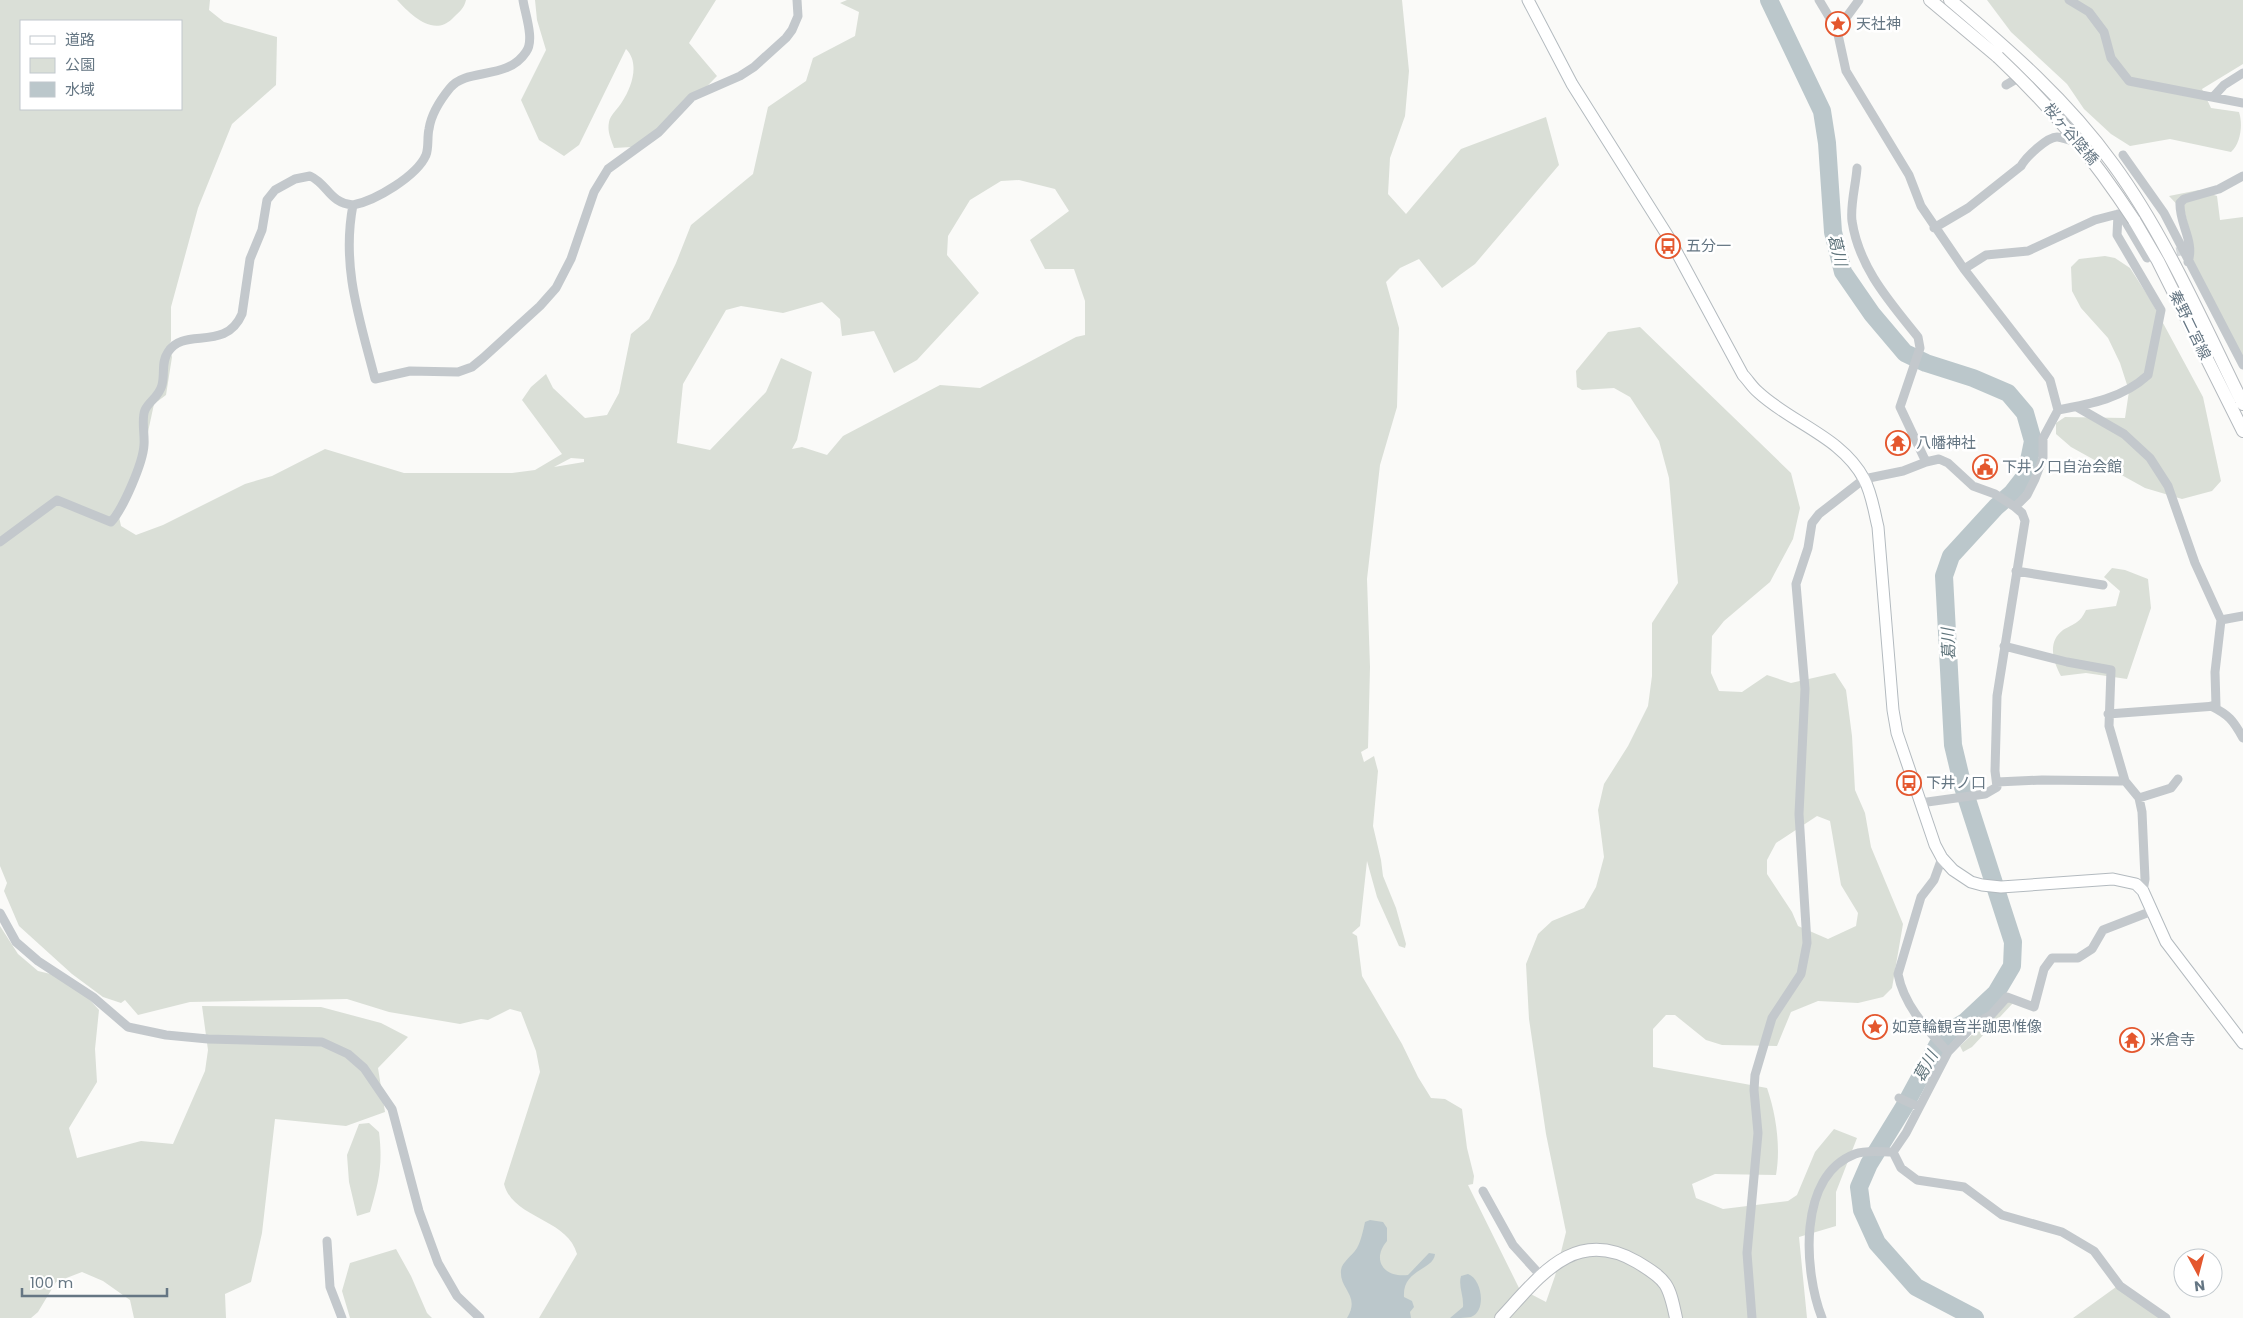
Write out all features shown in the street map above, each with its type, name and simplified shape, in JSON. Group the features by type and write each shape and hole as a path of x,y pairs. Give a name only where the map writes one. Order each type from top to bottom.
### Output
{"main road":[{"name":"桜ヶ谷陸橋","path":"1930,0 1998,57 2043,101 2074,135 2107,179 2143,218"},
{"name":"桜ヶ谷陸橋","path":"1950,0 2044,82 2072,112 2113,164 2143,218"},
{"name":"秦野二宮線","path":"2143,218 2243,404"},
{"name":"秦野二宮線","path":"2143,218 2158,261 2243,432"},
{"path":"1500,1318 1558,1261 1575,1252 1596,1248 1621,1253 1665,1281 1672,1299 1676,1318"}],"street":[{"path":"0,542 57,500 111,522 117,515 143,452 144,413 158,395 162,384 164,362 169,350 179,342 220,336 231,330 239,321 250,259 262,230 265,204 270,195 295,180 310,176 318,181 332,198 353,205 374,197 402,181 417,168 428,150 430,122 450,88 455,83 468,77 499,72 521,58 527,51 529,38 523,0"},
{"path":"353,205 348,231 352,291 375,379 410,371 454,373 465,370 482,358 540,306 556,288 567,270 594,192 608,169 659,132 692,98 740,76 754,67 786,38 792,30 798,16 797,0"},
{"path":"1528,0 1572,84 1669,238 1743,374 1758,392 1841,450 1864,479 1872,499 1878,527 1893,710 1897,733 1935,845 1942,858 1953,870 1971,882 1982,885 2001,887 2113,879 2128,881 2143,891 2166,942 2243,1043"},
{"path":"1819,0 1837,30 1846,71 1909,175 1921,206 1934,228 2050,380 2058,410 2043,438 2043,458 2035,479 2027,495 2015,506"},
{"path":"1837,30 1859,0"},
{"path":"2069,0 2089,12 2104,32 2111,58 2129,81 2243,103"},
{"path":"1934,228 1968,208 2021,166 2026,158 2051,138 2058,137 2069,140 2072,138 2069,120 2025,73 2006,85"},
{"path":"2213,97 2224,85 2243,73"},
{"path":"2123,155 2164,213 2243,365"},
{"path":"1857,168 1852,221 1864,260 1873,279 1918,338 1919,352 1900,407 1926,462"},
{"path":"2188,262 2191,248 2180,211 2180,202 2219,188 2243,176"},
{"path":"2143,218 2164,213"},
{"path":"1964,269 1986,255 2028,251 2095,220 2118,214"},
{"path":"2118,214 2124,219 2147,258"},
{"path":"2058,410 2102,401 2122,393 2148,375 2161,310 2117,235 2118,214"},
{"path":"2077,407 2124,434 2150,458 2168,486 2196,563 2221,620 2215,672 2216,706 2108,714"},
{"path":"1752,1318 1747,1253 1758,1133 1754,1090 1755,1075 1772,1018 1801,974 1807,943 1799,814 1805,689 1796,584 1808,548 1812,522 1819,514 1864,479 1903,472 1926,462 1939,459 1948,463 1964,480 1973,486 1995,494 2015,506 2022,513 2025,522 1997,696 1995,771 1997,788 1985,794 1920,803"},
{"path":"2016,571 2103,584"},
{"path":"2221,620 2243,616"},
{"path":"2004,646 2067,662 2111,670 2108,714 2112,744 2125,781 2139,798 2142,812 2145,879 2143,891"},
{"path":"2210,706 2226,713 2234,722 2243,738"},
{"path":"2139,798 2171,788 2178,779"},
{"path":"1997,782 2042,780 2125,781"},
{"path":"1942,858 1934,880 1921,897 1898,974 1915,1016 1947,1051"},
{"path":"1822,1318 1812,1288 1809,1235 1817,1194 1830,1171 1839,1162 1855,1154 1889,1152 1906,1133 1947,1051 1974,1024 1991,1015 2007,997 2034,1007 2044,968 2052,958 2078,958 2092,949 2103,930 2152,911"},
{"path":"0,913 16,942 38,962 93,997 128,1027 208,1039 322,1042 348,1054 364,1068 392,1109 412,1188 438,1263 457,1296 480,1318"},
{"path":"1899,1098 1919,1107"},
{"path":"1889,1152 1901,1168 1917,1180 1964,1186 2002,1215 2070,1236 2094,1251 2120,1286 2166,1318"},
{"path":"1483,1191 1513,1245 1541,1276"},
{"path":"327,1241 330,1287 342,1318"}],"green space":[{"path":"0,0 210,0 209,10 224,22 277,37 276,85 232,124 198,208 171,307 171,341 169,345 172,357 166,395 154,404 142,460 119,517 121,526 136,535 163,525 245,484 272,476 325,449 404,473 512,473 535,470 562,454 522,400 531,387 546,374 553,388 585,418 607,415 619,393 631,334 649,319 676,263 691,225 753,174 768,107 806,81 813,58 855,36 859,12 840,3 847,0 1402,0 1409,71 1405,116 1390,158 1388,194 1406,214 1461,149 1546,117 1559,165 1475,264 1442,288 1419,259 1400,268 1386,282 1399,328 1397,407 1380,465 1367,579 1370,667 1368,748 1361,752 1364,762 1374,756 1378,771 1373,826 1383,876 1396,908 1406,944 1405,948 1399,946 1377,897 1367,861 1360,926 1352,933 1357,936 1362,976 1431,1098 1445,1099 1462,1109 1467,1148 1474,1176 1473,1184 1468,1185 1519,1288 1546,1302 1555,1276 1566,1232 1546,1134 1529,1019 1526,964 1538,934 1552,921 1584,908 1596,887 1604,857 1598,810 1604,784 1628,746 1648,706 1652,676 1652,623 1678,583 1669,478 1659,441 1630,397 1614,388 1582,390 1577,387 1576,371 1608,332 1640,327 1791,473 1800,508 1793,539 1770,582 1724,621 1712,636 1711,673 1719,691 1742,692 1767,675 1791,683 1835,673 1846,690 1852,736 1855,790 1865,813 1871,847 1903,924 1892,988 1883,997 1858,1003 1818,1001 1791,1012 1777,1046 1722,1045 1706,1040 1675,1015 1666,1015 1653,1029 1653,1067 1767,1088 1773,1109 1778,1142 1776,1175 1715,1174 1692,1184 1696,1198 1723,1209 1788,1201 1797,1195 1815,1152 1834,1129 1857,1138 1836,1192 1836,1226 1799,1237 1807,1318 539,1318 577,1254 571,1242 563,1233 518,1205 509,1196 504,1184 540,1072 536,1051 521,1012 510,1009 488,1020 481,1019 460,1024 389,1012 347,999 190,1002 138,1015 125,1000 121,1003 103,997 72,974 19,926 4,891 7,883 0,866","holes":["1019,180 1055,189 1069,211 1030,240 1045,269 1074,269 1085,301 1085,335 1076,337 980,388 940,385 843,436 827,455 802,447 792,449 797,440 812,372 781,358 766,392 710,450 677,443 683,384 726,310 741,306 783,313 822,302 840,319 842,336 874,331 894,373 917,360 979,293 947,255 948,236 970,200 1001,181","571,458 584,459 584,462 554,467","1817,816 1830,821 1841,885 1858,913 1856,926 1828,939 1798,926 1792,912 1767,874 1767,860 1776,843"]},
{"path":"397,0 466,0 463,8 452,19 445,24 437,26 423,22"},
{"path":"535,0 716,0 689,43 717,76 654,141 632,147 614,148 609,132 609,122 626,96 634,68 633,61 626,49 579,145 564,156 539,140 521,100 546,50 537,20"},
{"path":"1987,0 2243,0 2243,64 2202,89 2211,108 2239,112 2241,122 2237,144 2231,152 2170,139 2130,146 2111,134 2084,109 2067,84 2011,32"},
{"path":"2199,190 2217,196 2220,220 2243,217 2243,361 2193,261 2193,246 2185,213 2169,196"},
{"path":"2105,256 2115,258 2130,268 2150,299 2203,397 2221,481 2212,491 2182,499 2145,488 2071,447 2056,434 2056,423 2065,417 2125,418 2129,391 2120,363 2108,338 2081,308 2072,291 2071,267 2079,259"},
{"path":"2112,568 2125,570 2148,579 2151,608 2127,679 2086,673 2061,676 2053,652 2055,640 2063,630 2079,620 2086,610 2116,606 2120,591 2104,577"},
{"path":"0,926 18,954 38,971 63,977 78,987 99,1010 95,1049 97,1082 69,1128 77,1158 141,1141 173,1144 205,1071 208,1050 202,1006 321,1007 381,1023 408,1037 378,1068 385,1112 346,1126 275,1119 262,1233 251,1282 225,1294 226,1318 134,1318 130,1300 103,1281 82,1272 56,1282 38,1312 31,1318 0,1318"},
{"path":"2009,1000 2013,1003 1972,1047 1963,1052 1960,1046"},
{"path":"369,1123 379,1132 381,1154 379,1173 370,1212 357,1216 349,1182 347,1155 359,1124"},
{"path":"396,1249 411,1276 427,1313 432,1318 350,1318 342,1291 350,1263"},
{"path":"2116,1287 2162,1318 2073,1318"}],"water":[{"path":"1370,1220 1383,1222 1387,1228 1387,1241 1382,1248 1380,1261 1382,1266 1392,1274 1408,1275 1429,1253 1435,1254 1429,1264 1413,1275 1405,1288 1404,1297 1412,1301 1414,1307 1410,1312 1411,1318 1347,1318 1352,1304 1341,1277 1341,1270 1343,1264 1358,1245 1365,1222"},
{"path":"1468,1274 1477,1282 1479,1288 1481,1302 1479,1308 1476,1314 1471,1317 1450,1318 1463,1307 1460,1280 1461,1276"}],"waterway":[{"name":"葛川","path":"1769,0 1822,111 1827,143 1833,232 1843,272 1872,314 1905,353 1926,363 1973,378 2008,393 2025,413 2033,441 2026,475 2012,493 1996,507 1951,556 1944,576 1953,745 1963,787 2013,942 2012,966 1996,993 1965,1022 1950,1031 1937,1046 1904,1107 1869,1164 1859,1187 1862,1210 1877,1243 1916,1287 1975,1318"}],"tunnel":[{"path":"2150,257 2186,250"}],"place":[{"name":"天社神","path":"1838,24"},
{"name":"五分一","path":"1668,246"},
{"name":"八幡神社","path":"1898,443"},
{"name":"下井ノ口自治会館","path":"1985,467"},
{"name":"下井ノ口","path":"1909,783"},
{"name":"如意輪観音半跏思惟像","path":"1875,1027"},
{"name":"米倉寺","path":"2132,1040"}]}
